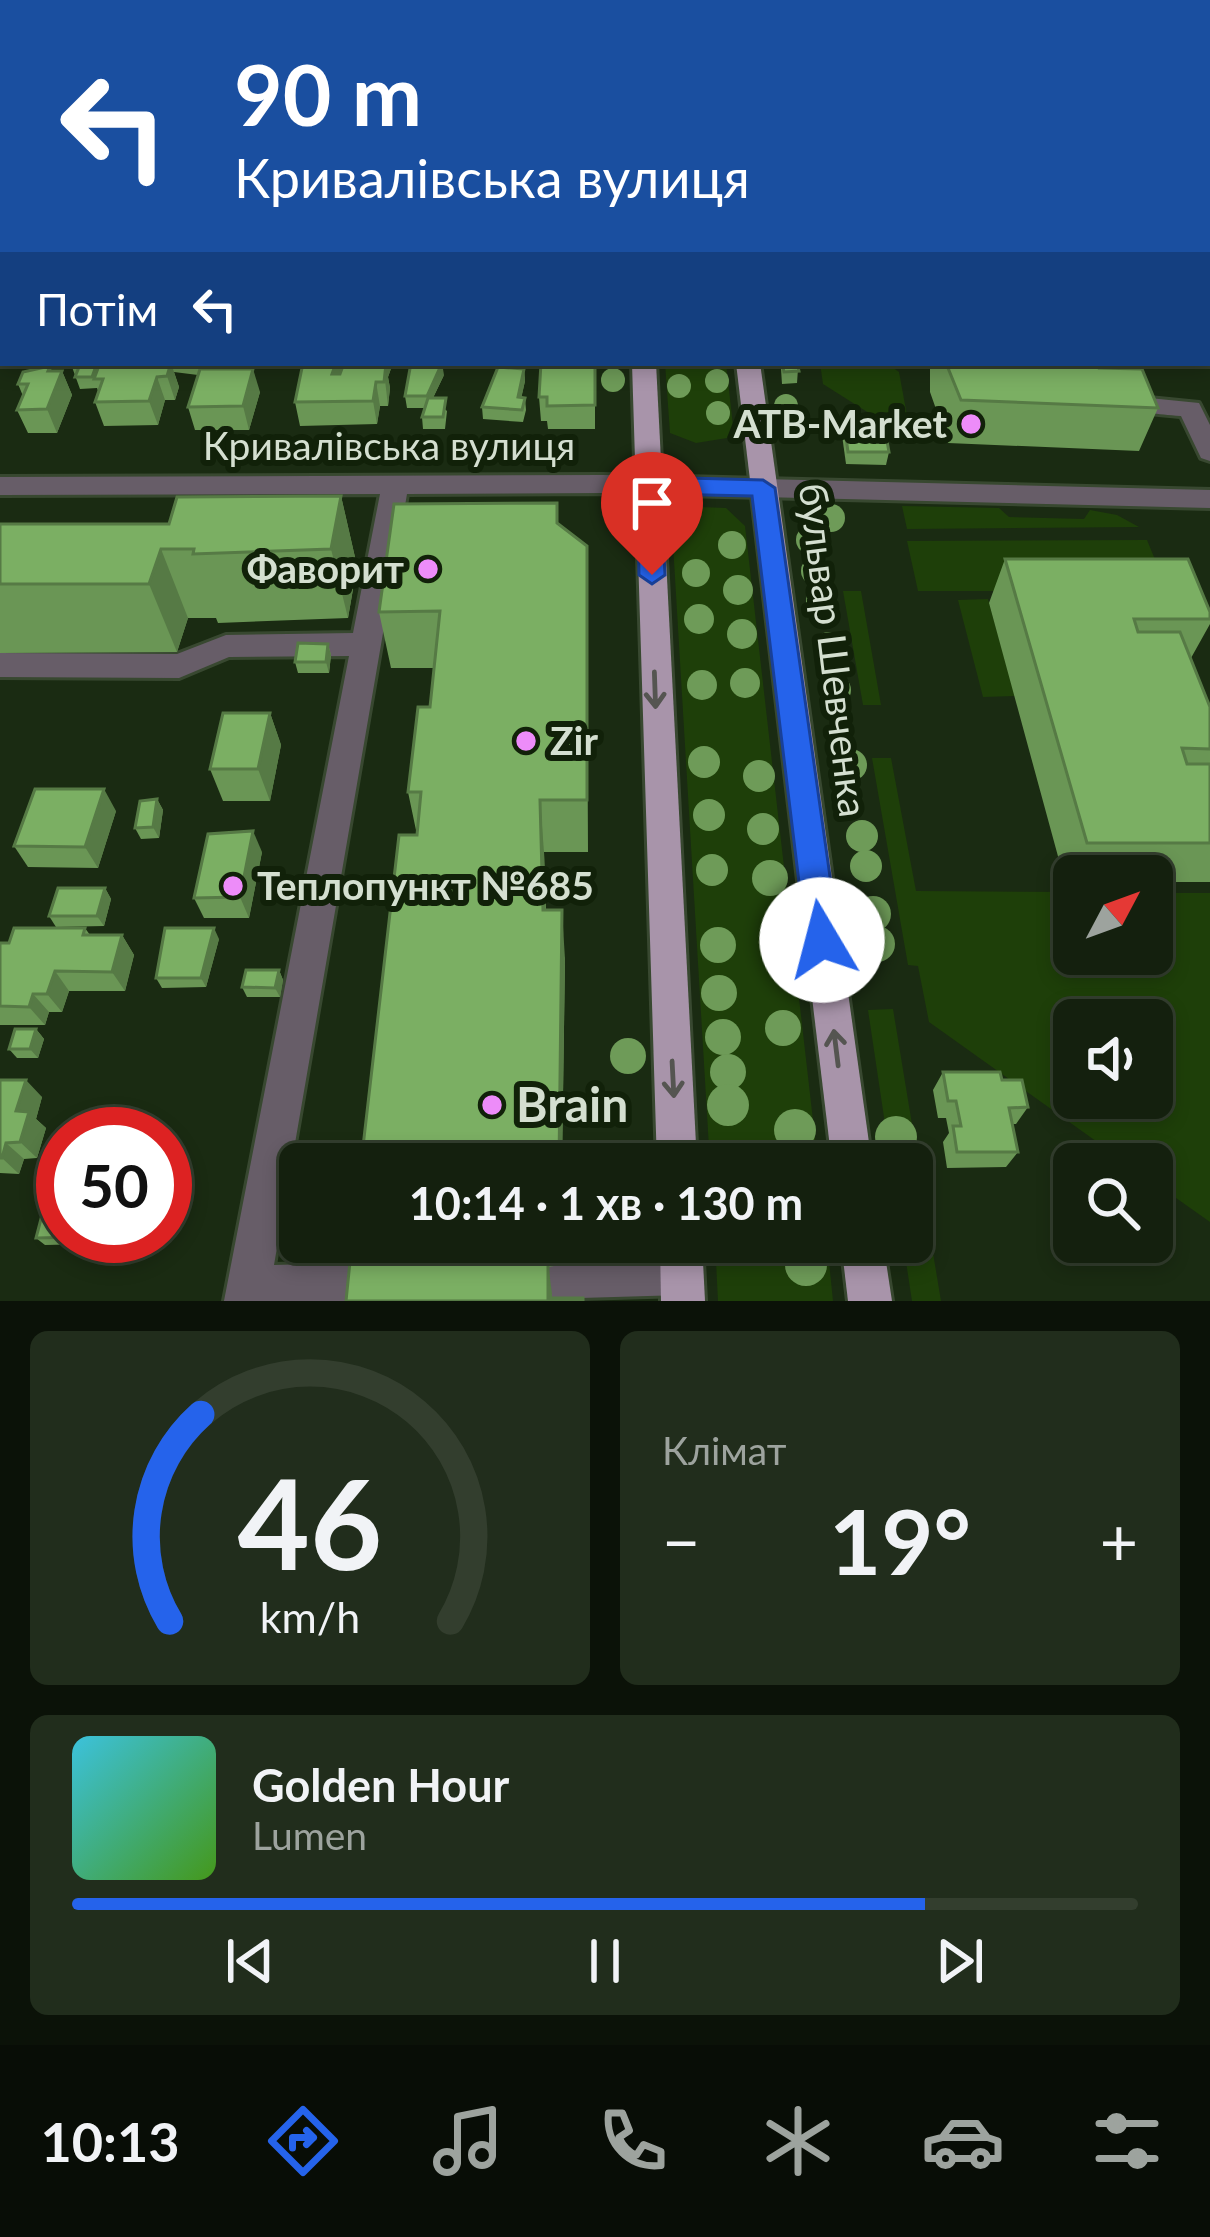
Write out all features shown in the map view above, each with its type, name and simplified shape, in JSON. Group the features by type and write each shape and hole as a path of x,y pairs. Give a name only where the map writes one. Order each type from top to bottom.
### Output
{"main road":[{"path":"644,366 676,1143"},
{"name":"бульвар Шевченка","path":"748,366 848,1143"},
{"path":"864,1263 869,1301"}],"street":[{"path":"10,0 85,0"},
{"path":"1120,366 1132,395 1142,405 1200,409 1210,452"},
{"path":"395,484 248,1294 432,1282"},
{"name":"Кривалівська вулиця","path":"0,486 649,485 1210,499"},
{"path":"0,665 179,667 226,646 366,644"},
{"path":"478,1280 682,1272"}],"green space":[{"path":"665,366 726,366 733,426 727,438 696,443 670,433"},
{"path":"820,366 890,366 899,372 908,421 880,420 823,384"},
{"path":"902,506 999,508 1009,517 1084,519 1090,510 1117,515 1139,527 907,529"},
{"path":"699,507 726,508 745,526 816,1143 709,1143 672,527 679,513"},
{"path":"1147,540 1168,591 918,591 907,541"},
{"path":"843,591 861,591 881,705 863,705"},
{"path":"988,599 1015,696 983,697 958,600"},
{"path":"872,758 891,758 916,891 1053,892 1053,975 1173,975 1173,893 1210,893 1210,1222 1173,1196 1173,1143 1099,1143 1065,1119 1173,1119 1173,999 1053,999 1053,1110 929,1022 918,966 908,965"},
{"path":"893,1009 915,1143 888,1143 868,1010"},
{"path":"933,1253 941,1301 912,1301 906,1263 933,1263"},
{"path":"716,1263 829,1263 833,1301 718,1301"}],"building":[{"path":"50,366 48,371 62,371 47,409 17,410 28,384 18,384 23,372"},
{"path":"96,366 92,377 75,377 79,367 72,367"},
{"path":"99,366 170,366 167,376 157,377 149,401 95,402 103,379 94,379"},
{"path":"302,366 335,366 332,374 340,374 343,366 386,366 384,382 376,382 373,401 295,402"},
{"path":"410,366 441,366 427,396 405,396"},
{"path":"541,366 595,366 595,405 547,406 547,397 539,397"},
{"path":"947,366 1098,366 1142,369 1158,408 961,400"},
{"path":"498,367 524,369 518,397 525,398 522,410 482,407"},
{"path":"200,369 253,369 243,406 188,407"},
{"path":"428,398 446,398 443,417 422,417"},
{"path":"844,423 884,424 889,452 848,452"},
{"path":"341,496 331,549 193,554 194,549 161,549 149,584 0,584 0,524 169,524 177,497"},
{"path":"557,503 557,523 587,546 587,800 540,800 543,910 562,910 559,1143 363,1143 399,835 417,835 421,792 408,792 418,707 430,707 440,611 379,612 394,504"},
{"path":"1005,559 1188,559 1210,619 1134,619 1138,632 1180,632 1210,707 1210,749 1182,748 1187,764 1210,764 1210,843 1087,843"},
{"path":"298,643 328,644 326,662 295,662"},
{"path":"223,713 270,713 258,769 210,769"},
{"path":"35,789 104,789 85,847 14,846"},
{"path":"157,799 153,827 135,828 140,801"},
{"path":"253,831 240,897 194,898 208,834"},
{"path":"58,888 105,888 97,916 49,916"},
{"path":"14,928 85,928 83,935 122,935 112,972 55,971 47,994 33,994 29,1007 0,1006 0,943 9,943"},
{"path":"165,928 214,928 201,978 156,978"},
{"path":"246,970 279,970 275,988 242,987"},
{"path":"15,1029 36,1029 30,1049 9,1049"},
{"path":"943,1072 1000,1072 1002,1080 1022,1080 1028,1107 1009,1108 1018,1152 957,1152 953,1126 961,1126 956,1101 948,1101"},
{"path":"0,1080 26,1080 16,1111 29,1112 20,1142 6,1143 2,1158 0,1158"},
{"path":"350,1263 548,1263 548,1298 583,1298 583,1301 346,1301"}],"place":[{"name":"ATB-Market","path":"971,424"},
{"name":"Фаворит","path":"428,569"},
{"name":"Zir","path":"526,741"},
{"name":"Теплопункт №685","path":"233,886"},
{"name":"Brain","path":"492,1105"}],"route":[{"path":"652,575 649,485 763,488 822,940"}]}
